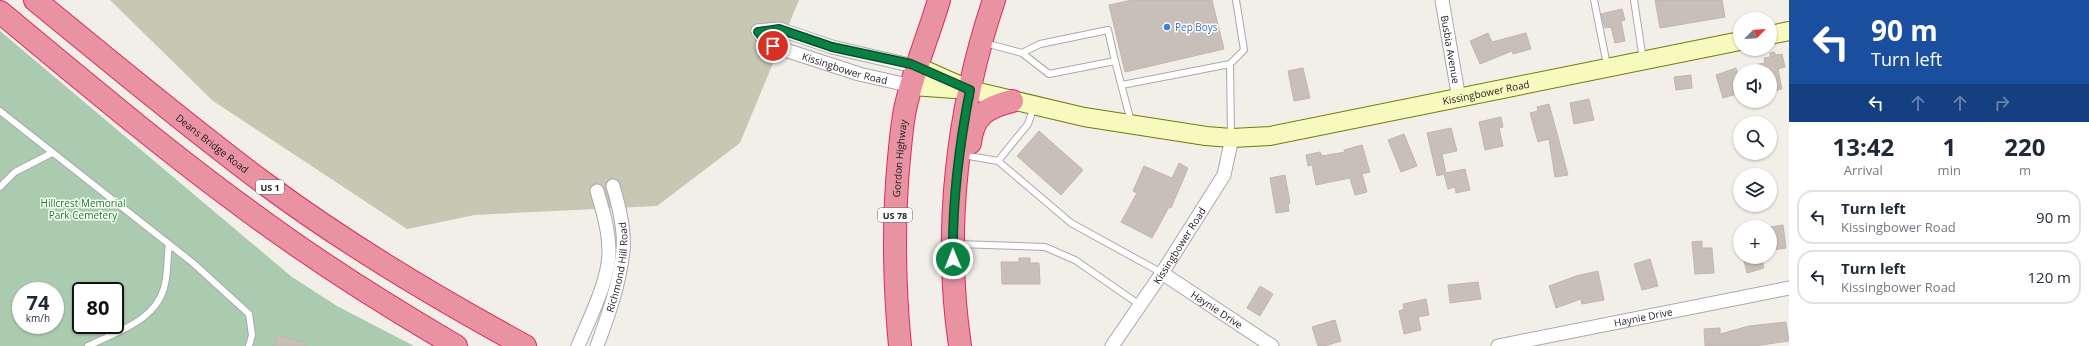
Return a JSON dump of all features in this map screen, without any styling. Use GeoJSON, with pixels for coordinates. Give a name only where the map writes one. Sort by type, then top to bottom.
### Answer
{"type":"FeatureCollection","features":[{"type":"Feature","properties":{"kind":"highway","name":"Deans Bridge Road"},"geometry":{"type":"LineString","coordinates":[[35,0],[200,133],[295,204],[382,263],[474,318],[525,346]]}},
{"type":"Feature","properties":{"kind":"highway","name":"Gordon Highway"},"geometry":{"type":"LineString","coordinates":[[900,346],[895,279],[895,200],[906,101],[939,0]]}},
{"type":"Feature","properties":{"kind":"highway"},"geometry":{"type":"LineString","coordinates":[[960,346],[954,289],[953,244],[958,155],[970,90],[981,42],[994,0]]}},
{"type":"Feature","properties":{"kind":"highway"},"geometry":{"type":"LineString","coordinates":[[0,12],[191,168],[246,209],[379,301],[456,346]]}},
{"type":"Feature","properties":{"kind":"highway"},"geometry":{"type":"LineString","coordinates":[[953,244],[971,134],[979,118],[992,106],[1012,101]]}},
{"type":"Feature","properties":{"kind":"street","name":"Busbia Avenue"},"geometry":{"type":"LineString","coordinates":[[1442,0],[1459,99]]}},
{"type":"Feature","properties":{"kind":"street","name":"Kissingbower Road"},"geometry":{"type":"LineString","coordinates":[[915,76],[859,74],[773,46],[768,43],[758,32],[779,29],[915,76],[1034,106],[1084,117],[1232,138],[1270,136],[1644,62],[1733,43]]}},
{"type":"Feature","properties":{"kind":"street"},"geometry":{"type":"LineString","coordinates":[[1777,34],[1789,31]]}},
{"type":"Feature","properties":{"kind":"street","name":"Kissingbower Road"},"geometry":{"type":"LineString","coordinates":[[1112,346],[1162,272],[1224,175],[1232,138]]}},
{"type":"Feature","properties":{"kind":"street","name":"Richmond Hill Road"},"geometry":{"type":"LineString","coordinates":[[597,346],[615,291],[623,249],[618,203],[613,186]]}},
{"type":"Feature","properties":{"kind":"street","name":"Richmond Hill Road"},"geometry":{"type":"LineString","coordinates":[[578,346],[599,292],[609,253],[608,236],[597,191]]}},
{"type":"Feature","properties":{"kind":"street","name":"Haynie Drive"},"geometry":{"type":"LineString","coordinates":[[1162,272],[1272,346]]}},
{"type":"Feature","properties":{"kind":"street","name":"Haynie Drive"},"geometry":{"type":"LineString","coordinates":[[1498,346],[1789,288]]}},
{"type":"Feature","properties":{"kind":"lane"},"geometry":{"type":"LineString","coordinates":[[1122,85],[1230,64],[1244,50],[1236,0]]}},
{"type":"Feature","properties":{"kind":"lane"},"geometry":{"type":"LineString","coordinates":[[1594,0],[1607,69]]}},
{"type":"Feature","properties":{"kind":"lane"},"geometry":{"type":"LineString","coordinates":[[1634,0],[1644,62]]}},
{"type":"Feature","properties":{"kind":"lane"},"geometry":{"type":"LineString","coordinates":[[1022,53],[1040,44],[1108,30],[1132,124]]}},
{"type":"Feature","properties":{"kind":"lane"},"geometry":{"type":"LineString","coordinates":[[981,42],[1022,53],[1049,74],[1115,61]]}},
{"type":"Feature","properties":{"kind":"lane"},"geometry":{"type":"LineString","coordinates":[[1230,64],[1232,138]]}},
{"type":"Feature","properties":{"kind":"lane"},"geometry":{"type":"LineString","coordinates":[[998,161],[1028,124],[1034,106]]}},
{"type":"Feature","properties":{"kind":"lane"},"geometry":{"type":"LineString","coordinates":[[0,111],[193,263],[250,314],[252,335],[249,346]]}},
{"type":"Feature","properties":{"kind":"lane"},"geometry":{"type":"LineString","coordinates":[[0,187],[15,172],[52,153]]}},
{"type":"Feature","properties":{"kind":"lane"},"geometry":{"type":"LineString","coordinates":[[968,156],[998,161],[1071,223],[1162,272]]}},
{"type":"Feature","properties":{"kind":"lane"},"geometry":{"type":"LineString","coordinates":[[88,346],[133,324],[151,313],[164,288],[169,244]]}},
{"type":"Feature","properties":{"kind":"lane"},"geometry":{"type":"LineString","coordinates":[[953,244],[1045,247],[1075,260],[1140,304]]}},
{"type":"Feature","properties":{"kind":"shaded area"},"geometry":{"type":"Polygon","coordinates":[[[110,0],[799,0],[740,143],[657,206],[475,215],[407,229],[213,101],[110,0]]]}},
{"type":"Feature","properties":{"kind":"green space","name":"Hillcrest Memorial Park Cemetery"},"geometry":{"type":"Polygon","coordinates":[[[0,31],[292,277],[337,306],[414,346],[0,346],[0,31]]]}},
{"type":"Feature","properties":{"kind":"building","name":"Pep Boys"},"geometry":{"type":"Polygon","coordinates":[[[1132,0],[1212,0],[1224,49],[1125,72],[1109,5],[1132,0]]]}},
{"type":"Feature","properties":{"kind":"building"},"geometry":{"type":"Polygon","coordinates":[[[1655,0],[1722,0],[1725,17],[1660,28],[1655,0]]]}},
{"type":"Feature","properties":{"kind":"building"},"geometry":{"type":"Polygon","coordinates":[[[1622,9],[1625,20],[1621,21],[1625,41],[1615,43],[1611,27],[1605,28],[1601,14],[1622,9]]]}},
{"type":"Feature","properties":{"kind":"building"},"geometry":{"type":"Polygon","coordinates":[[[1488,33],[1492,42],[1526,33],[1531,49],[1513,54],[1512,51],[1480,64],[1470,41],[1488,33]]]}},
{"type":"Feature","properties":{"kind":"building"},"geometry":{"type":"Polygon","coordinates":[[[1782,54],[1785,67],[1778,69],[1782,89],[1777,90],[1777,64],[1759,64],[1765,63],[1764,58],[1782,54]]]}},
{"type":"Feature","properties":{"kind":"building"},"geometry":{"type":"Polygon","coordinates":[[[1303,68],[1310,98],[1294,101],[1288,71],[1303,68]]]}},
{"type":"Feature","properties":{"kind":"building"},"geometry":{"type":"Polygon","coordinates":[[[1733,69],[1733,95],[1723,98],[1716,75],[1733,69]]]}},
{"type":"Feature","properties":{"kind":"building"},"geometry":{"type":"Polygon","coordinates":[[[1691,75],[1692,88],[1676,90],[1674,77],[1691,75]]]}},
{"type":"Feature","properties":{"kind":"building"},"geometry":{"type":"Polygon","coordinates":[[[1589,99],[1594,120],[1574,124],[1570,103],[1589,99]]]}},
{"type":"Feature","properties":{"kind":"building"},"geometry":{"type":"Polygon","coordinates":[[[1549,104],[1568,175],[1555,177],[1549,139],[1538,142],[1530,113],[1538,111],[1537,107],[1549,104]]]}},
{"type":"Feature","properties":{"kind":"building"},"geometry":{"type":"Polygon","coordinates":[[[1501,117],[1503,127],[1499,128],[1503,146],[1485,150],[1479,122],[1501,117]]]}},
{"type":"Feature","properties":{"kind":"building"},"geometry":{"type":"Polygon","coordinates":[[[1451,128],[1457,151],[1442,154],[1446,173],[1465,169],[1470,190],[1456,193],[1455,187],[1448,189],[1444,174],[1437,176],[1427,133],[1451,128]]]}},
{"type":"Feature","properties":{"kind":"building"},"geometry":{"type":"Polygon","coordinates":[[[1039,131],[1083,170],[1061,195],[1017,156],[1039,131]]]}},
{"type":"Feature","properties":{"kind":"building"},"geometry":{"type":"Polygon","coordinates":[[[1404,134],[1417,166],[1401,172],[1388,140],[1404,134]]]}},
{"type":"Feature","properties":{"kind":"building"},"geometry":{"type":"Polygon","coordinates":[[[1362,145],[1370,172],[1362,174],[1367,192],[1355,195],[1350,178],[1316,185],[1312,165],[1308,166],[1306,155],[1320,152],[1322,156],[1345,152],[1344,150],[1362,145]]]}},
{"type":"Feature","properties":{"kind":"building"},"geometry":{"type":"Polygon","coordinates":[[[1179,163],[1188,168],[1171,208],[1169,207],[1152,238],[1121,222],[1137,193],[1133,191],[1144,166],[1172,178],[1179,163]]]}},
{"type":"Feature","properties":{"kind":"building"},"geometry":{"type":"Polygon","coordinates":[[[1285,175],[1290,203],[1288,204],[1289,211],[1276,213],[1270,178],[1285,175]]]}},
{"type":"Feature","properties":{"kind":"building"},"geometry":{"type":"Polygon","coordinates":[[[1783,225],[1786,248],[1777,249],[1777,226],[1783,225]]]}},
{"type":"Feature","properties":{"kind":"building"},"geometry":{"type":"Polygon","coordinates":[[[1702,241],[1702,248],[1712,248],[1714,273],[1695,274],[1692,242],[1702,241]]]}},
{"type":"Feature","properties":{"kind":"building"},"geometry":{"type":"Polygon","coordinates":[[[1019,258],[1030,258],[1030,263],[1039,263],[1040,284],[1002,284],[1001,262],[1019,262],[1019,258]]]}},
{"type":"Feature","properties":{"kind":"building"},"geometry":{"type":"Polygon","coordinates":[[[1650,259],[1658,286],[1642,290],[1634,264],[1650,259]]]}},
{"type":"Feature","properties":{"kind":"building"},"geometry":{"type":"Polygon","coordinates":[[[1745,264],[1763,264],[1764,268],[1747,273],[1745,264]]]}},
{"type":"Feature","properties":{"kind":"building"},"geometry":{"type":"Polygon","coordinates":[[[1598,271],[1604,300],[1582,304],[1581,299],[1556,308],[1549,286],[1576,276],[1598,271]]]}},
{"type":"Feature","properties":{"kind":"building"},"geometry":{"type":"Polygon","coordinates":[[[1478,282],[1481,299],[1450,303],[1448,285],[1478,282]]]}},
{"type":"Feature","properties":{"kind":"building"},"geometry":{"type":"Polygon","coordinates":[[[1260,286],[1273,294],[1260,316],[1247,308],[1260,286]]]}},
{"type":"Feature","properties":{"kind":"building"},"geometry":{"type":"Polygon","coordinates":[[[1426,299],[1429,315],[1418,317],[1421,330],[1404,334],[1399,311],[1404,309],[1403,304],[1426,299]]]}},
{"type":"Feature","properties":{"kind":"building"},"geometry":{"type":"Polygon","coordinates":[[[1335,320],[1341,341],[1325,346],[1318,346],[1312,327],[1335,320]]]}},
{"type":"Feature","properties":{"kind":"building"},"geometry":{"type":"Polygon","coordinates":[[[1786,322],[1789,341],[1755,346],[1705,346],[1704,329],[1720,328],[1720,334],[1749,326],[1786,322]]]}},
{"type":"Feature","properties":{"kind":"building"},"geometry":{"type":"Polygon","coordinates":[[[277,335],[305,343],[305,346],[274,346],[277,335]]]}},
{"type":"Feature","properties":{"kind":"place","name":"Pep Boys"},"geometry":{"type":"Point","coordinates":[1167,27]}},
{"type":"Feature","properties":{"kind":"route"},"geometry":{"type":"LineString","coordinates":[[773,46],[768,43],[758,32],[779,29],[832,47],[911,64],[970,90],[958,155],[954,199],[953,259]]}}]}
